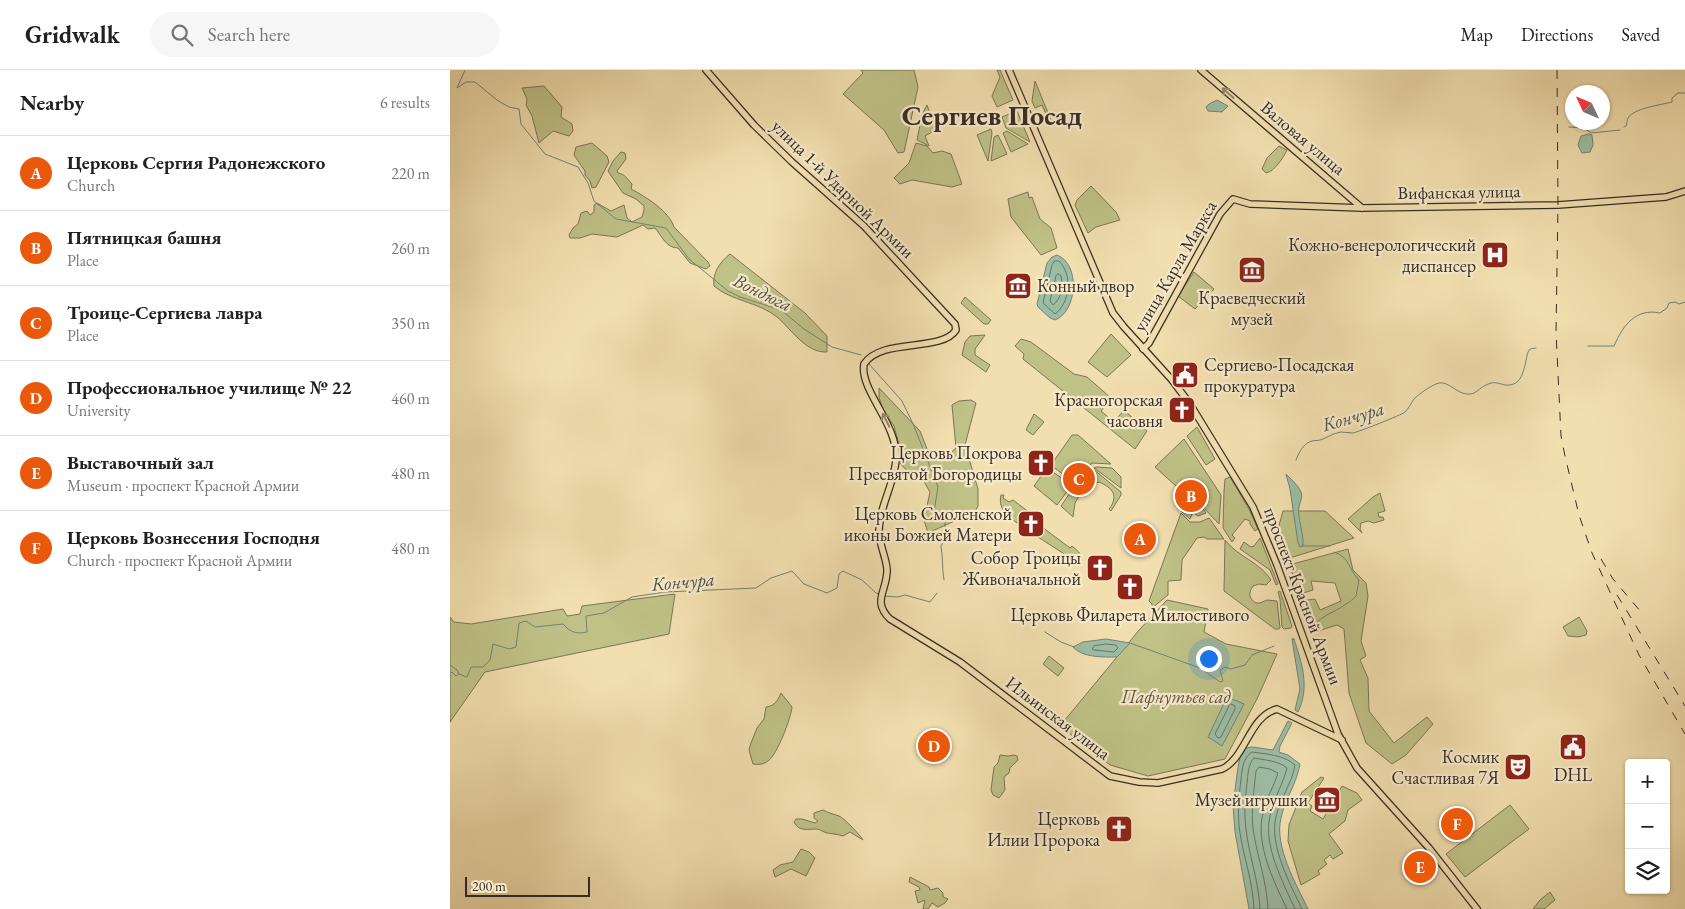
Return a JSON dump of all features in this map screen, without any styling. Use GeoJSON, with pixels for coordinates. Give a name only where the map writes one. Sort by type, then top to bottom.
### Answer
{"type":"FeatureCollection","features":[{"type":"Feature","properties":{"kind":"main road","name":"улица 1-й Ударной Армии"},"geometry":{"type":"LineString","coordinates":[[706,70],[771,142],[864,226],[955,324],[956,330],[949,338],[888,349],[872,355]]}},
{"type":"Feature","properties":{"kind":"main road","name":"проспект Красной Армии"},"geometry":{"type":"LineString","coordinates":[[1009,70],[1113,313],[1142,349],[1172,380],[1190,404],[1253,507],[1277,565],[1342,740],[1357,768],[1429,848],[1478,909]]}},
{"type":"Feature","properties":{"kind":"main road","name":"Валовая улица"},"geometry":{"type":"LineString","coordinates":[[1201,70],[1362,208]]}},
{"type":"Feature","properties":{"kind":"main road","name":"Вифанская улица"},"geometry":{"type":"LineString","coordinates":[[1232,199],[1250,204],[1362,208],[1568,204],[1666,197],[1685,191]]}},
{"type":"Feature","properties":{"kind":"main road","name":"улица Карла Маркса"},"geometry":{"type":"LineString","coordinates":[[1142,349],[1148,342],[1220,214],[1232,199]]}},
{"type":"Feature","properties":{"kind":"main road","name":"Ильинская улица"},"geometry":{"type":"LineString","coordinates":[[872,355],[864,364],[864,377],[892,432],[896,450],[896,462],[879,531],[887,569],[880,599],[883,612],[890,619],[960,662],[1110,776],[1139,782],[1158,783],[1222,769],[1230,764],[1258,722],[1267,712],[1277,709],[1342,740]]}},
{"type":"Feature","properties":{"kind":"green space"},"geometry":{"type":"Polygon","coordinates":[[[861,70],[914,70],[918,87],[904,152],[898,153],[884,130],[843,94],[863,73],[861,70]]]}},
{"type":"Feature","properties":{"kind":"green space"},"geometry":{"type":"Polygon","coordinates":[[[997,70],[1000,70],[1013,100],[997,107],[992,96],[1000,77],[997,70]]]}},
{"type":"Feature","properties":{"kind":"green space"},"geometry":{"type":"Polygon","coordinates":[[[1035,81],[1053,125],[1051,125],[1042,105],[1035,108],[1032,101],[1035,81]]]}},
{"type":"Feature","properties":{"kind":"green space"},"geometry":{"type":"Polygon","coordinates":[[[544,86],[562,107],[561,117],[572,124],[573,131],[569,136],[553,131],[539,143],[532,116],[526,105],[527,99],[522,88],[544,86]]]}},
{"type":"Feature","properties":{"kind":"green space"},"geometry":{"type":"Polygon","coordinates":[[[927,105],[935,127],[934,131],[925,136],[929,146],[917,140],[922,115],[927,105]]]}},
{"type":"Feature","properties":{"kind":"green space"},"geometry":{"type":"Polygon","coordinates":[[[1017,111],[1030,142],[1006,128],[1002,117],[1017,111]]]}},
{"type":"Feature","properties":{"kind":"green space"},"geometry":{"type":"Polygon","coordinates":[[[991,129],[992,133],[988,161],[977,135],[991,129]]]}},
{"type":"Feature","properties":{"kind":"green space"},"geometry":{"type":"Polygon","coordinates":[[[1007,131],[1028,144],[1011,152],[1003,133],[1007,131]]]}},
{"type":"Feature","properties":{"kind":"green space"},"geometry":{"type":"Polygon","coordinates":[[[998,135],[1007,154],[991,161],[994,137],[998,135]]]}},
{"type":"Feature","properties":{"kind":"green space"},"geometry":{"type":"Polygon","coordinates":[[[592,143],[607,156],[609,162],[596,187],[592,188],[590,181],[585,175],[585,171],[574,155],[576,147],[592,143]]]}},
{"type":"Feature","properties":{"kind":"green space"},"geometry":{"type":"Polygon","coordinates":[[[916,143],[927,146],[933,153],[942,151],[951,154],[962,184],[952,187],[912,180],[900,184],[894,178],[909,163],[916,143]]]}},
{"type":"Feature","properties":{"kind":"green space"},"geometry":{"type":"Polygon","coordinates":[[[1279,146],[1287,150],[1276,167],[1266,173],[1262,169],[1267,158],[1279,146]]]}},
{"type":"Feature","properties":{"kind":"green space"},"geometry":{"type":"Polygon","coordinates":[[[621,152],[625,153],[626,159],[617,171],[618,173],[632,184],[631,189],[650,200],[667,215],[674,227],[710,266],[706,269],[690,263],[678,248],[667,244],[655,228],[648,229],[643,225],[617,237],[592,234],[580,238],[570,238],[569,235],[578,224],[581,213],[587,211],[590,215],[594,212],[594,205],[597,203],[611,211],[624,205],[627,218],[632,222],[642,217],[644,206],[636,199],[623,193],[608,171],[613,161],[621,152]]]}},
{"type":"Feature","properties":{"kind":"green space"},"geometry":{"type":"Polygon","coordinates":[[[1091,186],[1116,212],[1120,220],[1096,227],[1088,233],[1075,205],[1077,200],[1091,186]]]}},
{"type":"Feature","properties":{"kind":"green space"},"geometry":{"type":"Polygon","coordinates":[[[1028,192],[1029,198],[1032,197],[1040,219],[1051,228],[1057,248],[1041,255],[1011,217],[1008,199],[1028,192]]]}},
{"type":"Feature","properties":{"kind":"green space"},"geometry":{"type":"Polygon","coordinates":[[[730,254],[805,313],[827,336],[827,352],[812,349],[806,345],[770,312],[728,295],[714,286],[714,277],[718,268],[730,254]]]}},
{"type":"Feature","properties":{"kind":"green space"},"geometry":{"type":"Polygon","coordinates":[[[1194,272],[1214,289],[1195,309],[1178,296],[1194,272]]]}},
{"type":"Feature","properties":{"kind":"green space"},"geometry":{"type":"Polygon","coordinates":[[[965,297],[991,320],[988,324],[984,324],[961,303],[965,297]]]}},
{"type":"Feature","properties":{"kind":"green space"},"geometry":{"type":"Polygon","coordinates":[[[1111,334],[1131,355],[1107,377],[1088,362],[1111,334]]]}},
{"type":"Feature","properties":{"kind":"green space"},"geometry":{"type":"Polygon","coordinates":[[[985,335],[975,349],[975,355],[990,365],[986,372],[962,355],[965,342],[970,336],[985,335]]]}},
{"type":"Feature","properties":{"kind":"green space"},"geometry":{"type":"Polygon","coordinates":[[[1021,339],[1031,342],[1074,374],[1087,377],[1111,398],[1101,411],[1114,422],[1124,410],[1147,431],[1135,449],[1023,359],[1024,354],[1015,346],[1021,339]]]}},
{"type":"Feature","properties":{"kind":"green space"},"geometry":{"type":"Polygon","coordinates":[[[879,388],[920,431],[931,459],[942,460],[956,448],[952,405],[959,401],[971,400],[976,403],[965,445],[978,489],[978,506],[972,517],[961,518],[928,533],[924,520],[930,492],[919,473],[907,471],[900,463],[899,444],[894,426],[883,410],[879,397],[879,388]]]}},
{"type":"Feature","properties":{"kind":"green space"},"geometry":{"type":"Polygon","coordinates":[[[1034,414],[1044,422],[1033,435],[1026,430],[1034,414]]]}},
{"type":"Feature","properties":{"kind":"green space"},"geometry":{"type":"Polygon","coordinates":[[[1197,427],[1215,459],[1206,465],[1187,436],[1197,427]]]}},
{"type":"Feature","properties":{"kind":"green space"},"geometry":{"type":"Polygon","coordinates":[[[1072,435],[1078,435],[1111,464],[1092,463],[1074,483],[1051,465],[1072,435]]]}},
{"type":"Feature","properties":{"kind":"green space"},"geometry":{"type":"Polygon","coordinates":[[[1184,439],[1221,495],[1219,524],[1203,506],[1199,494],[1184,481],[1176,486],[1155,467],[1184,439]]]}},
{"type":"Feature","properties":{"kind":"green space"},"geometry":{"type":"Polygon","coordinates":[[[1047,468],[1072,485],[1057,505],[1034,486],[1047,468]]]}},
{"type":"Feature","properties":{"kind":"green space"},"geometry":{"type":"Polygon","coordinates":[[[1094,468],[1112,468],[1121,477],[1121,488],[1094,468]]]}},
{"type":"Feature","properties":{"kind":"green space"},"geometry":{"type":"Polygon","coordinates":[[[1091,469],[1121,492],[1111,511],[1109,509],[1114,496],[1108,487],[1099,482],[1083,491],[1077,485],[1091,469]]]}},
{"type":"Feature","properties":{"kind":"green space"},"geometry":{"type":"Polygon","coordinates":[[[1230,477],[1249,509],[1258,529],[1255,531],[1250,521],[1245,519],[1232,535],[1235,538],[1232,542],[1223,528],[1225,479],[1230,477]]]}},
{"type":"Feature","properties":{"kind":"green space"},"geometry":{"type":"Polygon","coordinates":[[[1074,487],[1081,493],[1075,503],[1073,517],[1061,506],[1074,487]]]}},
{"type":"Feature","properties":{"kind":"green space"},"geometry":{"type":"Polygon","coordinates":[[[1380,493],[1385,511],[1378,513],[1379,517],[1383,517],[1384,520],[1374,523],[1368,521],[1361,523],[1360,529],[1362,533],[1348,519],[1380,493]]]}},
{"type":"Feature","properties":{"kind":"green space"},"geometry":{"type":"Polygon","coordinates":[[[1001,495],[1004,495],[1003,498],[1009,502],[1013,500],[1042,522],[1038,521],[1035,517],[1027,517],[1024,521],[1025,528],[1020,525],[1004,511],[1000,501],[1001,495]]]}},
{"type":"Feature","properties":{"kind":"green space"},"geometry":{"type":"Polygon","coordinates":[[[1197,500],[1206,513],[1198,516],[1194,513],[1190,519],[1181,511],[1185,501],[1187,502],[1188,509],[1193,509],[1192,503],[1197,500]]]}},
{"type":"Feature","properties":{"kind":"green space"},"geometry":{"type":"Polygon","coordinates":[[[1283,511],[1325,511],[1354,538],[1293,557],[1283,553],[1276,536],[1283,511]]]}},
{"type":"Feature","properties":{"kind":"green space"},"geometry":{"type":"Polygon","coordinates":[[[1181,513],[1190,522],[1200,522],[1209,518],[1224,539],[1197,538],[1182,560],[1181,580],[1168,581],[1168,595],[1152,608],[1152,604],[1149,601],[1181,513]]]}},
{"type":"Feature","properties":{"kind":"green space"},"geometry":{"type":"Polygon","coordinates":[[[1038,524],[1070,548],[1072,546],[1077,550],[1081,555],[1080,564],[1030,532],[1036,531],[1038,524]]]}},
{"type":"Feature","properties":{"kind":"green space"},"geometry":{"type":"Polygon","coordinates":[[[1260,538],[1278,584],[1276,585],[1270,570],[1240,549],[1244,542],[1251,547],[1260,538]]]}},
{"type":"Feature","properties":{"kind":"green space"},"geometry":{"type":"Polygon","coordinates":[[[1225,540],[1236,551],[1261,569],[1271,580],[1266,585],[1259,584],[1253,586],[1250,596],[1256,603],[1267,600],[1277,601],[1280,628],[1275,629],[1224,591],[1225,540]]]}},
{"type":"Feature","properties":{"kind":"green space"},"geometry":{"type":"Polygon","coordinates":[[[1348,549],[1353,570],[1366,583],[1368,596],[1361,641],[1366,656],[1360,660],[1368,678],[1369,711],[1394,743],[1427,717],[1433,724],[1406,755],[1392,764],[1366,743],[1349,693],[1344,629],[1337,625],[1315,632],[1301,601],[1315,599],[1320,610],[1341,601],[1335,583],[1311,581],[1313,590],[1300,594],[1289,565],[1348,549]]]}},
{"type":"Feature","properties":{"kind":"green space"},"geometry":{"type":"Polygon","coordinates":[[[1280,591],[1292,626],[1291,628],[1284,629],[1282,627],[1278,592],[1280,591]]]}},
{"type":"Feature","properties":{"kind":"green space"},"geometry":{"type":"Polygon","coordinates":[[[675,594],[669,634],[485,672],[450,722],[450,617],[454,622],[471,624],[563,609],[567,616],[580,614],[582,606],[675,594]]]}},
{"type":"Feature","properties":{"kind":"green space","name":"Пафнутьев сад"},"geometry":{"type":"Polygon","coordinates":[[[1167,600],[1208,609],[1204,632],[1226,644],[1277,654],[1257,699],[1225,759],[1148,776],[1110,765],[1060,726],[1140,629],[1167,600]]]}},
{"type":"Feature","properties":{"kind":"green space"},"geometry":{"type":"Polygon","coordinates":[[[1579,617],[1587,631],[1586,635],[1578,637],[1568,636],[1563,627],[1579,617]]]}},
{"type":"Feature","properties":{"kind":"green space"},"geometry":{"type":"Polygon","coordinates":[[[1049,656],[1064,668],[1058,676],[1043,664],[1049,656]]]}},
{"type":"Feature","properties":{"kind":"green space"},"geometry":{"type":"Polygon","coordinates":[[[781,693],[792,707],[783,736],[768,761],[761,764],[753,764],[749,750],[751,743],[757,728],[764,719],[766,707],[774,704],[781,693]]]}},
{"type":"Feature","properties":{"kind":"green space"},"geometry":{"type":"Polygon","coordinates":[[[1000,755],[1014,755],[1017,756],[1018,760],[1004,777],[1005,790],[999,798],[993,795],[991,790],[994,767],[998,763],[1000,755]]]}},
{"type":"Feature","properties":{"kind":"green space"},"geometry":{"type":"Polygon","coordinates":[[[1321,777],[1324,778],[1308,803],[1312,806],[1310,811],[1323,819],[1342,786],[1357,793],[1362,800],[1348,810],[1345,821],[1329,834],[1343,853],[1333,859],[1330,855],[1324,860],[1327,864],[1318,871],[1320,874],[1301,885],[1288,841],[1289,825],[1302,792],[1321,777]]]}},
{"type":"Feature","properties":{"kind":"green space"},"geometry":{"type":"Polygon","coordinates":[[[1510,805],[1529,829],[1465,877],[1446,854],[1510,805]]]}},
{"type":"Feature","properties":{"kind":"green space"},"geometry":{"type":"Polygon","coordinates":[[[823,810],[841,817],[863,840],[850,832],[843,836],[817,829],[801,829],[794,822],[796,819],[802,819],[815,823],[818,821],[814,818],[814,813],[823,810]]]}},
{"type":"Feature","properties":{"kind":"green space"},"geometry":{"type":"Polygon","coordinates":[[[801,849],[809,852],[815,858],[806,876],[791,869],[775,877],[773,870],[780,865],[793,862],[801,849]]]}},
{"type":"Feature","properties":{"kind":"green space"},"geometry":{"type":"Polygon","coordinates":[[[910,877],[929,887],[930,890],[938,888],[943,893],[943,897],[948,899],[938,907],[932,903],[928,909],[923,909],[925,900],[918,903],[915,891],[920,890],[919,887],[909,882],[910,877]]]}},
{"type":"Feature","properties":{"kind":"green space"},"geometry":{"type":"Polygon","coordinates":[[[1550,892],[1555,900],[1544,909],[1533,909],[1540,900],[1550,892]]]}},
{"type":"Feature","properties":{"kind":"water"},"geometry":{"type":"Polygon","coordinates":[[[1217,100],[1228,106],[1222,112],[1208,111],[1206,107],[1217,100]]]}},
{"type":"Feature","properties":{"kind":"water"},"geometry":{"type":"Polygon","coordinates":[[[1592,135],[1593,145],[1590,152],[1582,153],[1578,145],[1581,136],[1592,135]]]}},
{"type":"Feature","properties":{"kind":"water"},"geometry":{"type":"Polygon","coordinates":[[[1057,255],[1065,260],[1070,268],[1073,277],[1073,288],[1068,308],[1055,320],[1050,318],[1037,304],[1047,263],[1052,257],[1057,255]]]}},
{"type":"Feature","properties":{"kind":"water"},"geometry":{"type":"Polygon","coordinates":[[[1286,474],[1300,489],[1302,494],[1299,511],[1303,546],[1300,547],[1298,543],[1286,474]]]}},
{"type":"Feature","properties":{"kind":"water"},"geometry":{"type":"Polygon","coordinates":[[[1106,639],[1130,643],[1117,657],[1088,655],[1077,651],[1073,647],[1083,642],[1106,639]]]}},
{"type":"Feature","properties":{"kind":"water"},"geometry":{"type":"Polygon","coordinates":[[[1292,639],[1294,639],[1297,648],[1304,676],[1304,694],[1298,712],[1295,710],[1300,689],[1292,639]]]}},
{"type":"Feature","properties":{"kind":"water"},"geometry":{"type":"Polygon","coordinates":[[[1227,697],[1244,704],[1222,746],[1208,737],[1227,697]]]}},
{"type":"Feature","properties":{"kind":"water"},"geometry":{"type":"Polygon","coordinates":[[[1288,721],[1292,723],[1280,746],[1279,752],[1288,755],[1300,764],[1281,818],[1281,841],[1287,865],[1308,909],[1249,909],[1235,832],[1233,806],[1238,767],[1240,758],[1246,748],[1273,750],[1288,721]]]}},
{"type":"Feature","properties":{"kind":"waterway","name":"Вондюга"},"geometry":{"type":"LineString","coordinates":[[465,70],[457,88],[466,82],[475,82],[497,100],[509,107],[519,109],[521,124],[545,154],[578,167],[588,183],[594,201],[616,219],[666,228],[689,259],[728,291],[740,297],[781,310],[804,329],[832,347],[861,355]]}},
{"type":"Feature","properties":{"kind":"waterway"},"geometry":{"type":"LineString","coordinates":[[1624,127],[1628,118],[1636,112],[1648,107],[1672,102],[1672,98],[1678,93],[1685,93]]}},
{"type":"Feature","properties":{"kind":"waterway"},"geometry":{"type":"LineString","coordinates":[[1587,130],[1591,133],[1620,130]]}},
{"type":"Feature","properties":{"kind":"waterway","name":"Кончура"},"geometry":{"type":"LineString","coordinates":[[1588,346],[1614,346],[1626,325],[1637,316],[1644,313],[1660,313],[1667,308],[1669,303],[1675,302],[1679,304],[1685,302]]}},
{"type":"Feature","properties":{"kind":"waterway","name":"Кончура"},"geometry":{"type":"LineString","coordinates":[[1296,460],[1302,448],[1309,442],[1338,433],[1357,432],[1402,414],[1416,397],[1436,384],[1444,383],[1463,393],[1470,394],[1491,383],[1505,385],[1516,383],[1524,369],[1528,352],[1530,349],[1536,348]]}},
{"type":"Feature","properties":{"kind":"waterway","name":"Вондюга"},"geometry":{"type":"LineString","coordinates":[[869,364],[902,401],[938,487],[934,512],[945,517],[945,539],[941,546],[944,580]]}},
{"type":"Feature","properties":{"kind":"waterway","name":"Кончура"},"geometry":{"type":"LineString","coordinates":[[1302,545],[1330,546]]}},
{"type":"Feature","properties":{"kind":"waterway","name":"Кончура"},"geometry":{"type":"LineString","coordinates":[[1310,632],[1321,618],[1356,596],[1359,580],[1346,560],[1334,552]]}},
{"type":"Feature","properties":{"kind":"waterway","name":"Кончура"},"geometry":{"type":"LineString","coordinates":[[450,673],[452,672],[456,676],[459,674],[467,677],[471,667],[483,667],[490,660],[493,644],[509,649],[516,647],[519,623],[526,621],[535,627],[563,624],[574,632],[587,632],[586,616],[604,613],[632,597],[665,592],[756,588],[771,578],[792,571],[804,584],[827,593],[837,588],[839,574],[843,571],[862,580],[876,593],[881,595]]}},
{"type":"Feature","properties":{"kind":"waterway","name":"Кончура"},"geometry":{"type":"LineString","coordinates":[[884,596],[898,597],[905,595],[930,602],[937,593]]}},
{"type":"Feature","properties":{"kind":"waterway","name":"Кончура"},"geometry":{"type":"LineString","coordinates":[[1045,632],[1061,642],[1074,647]]}},
{"type":"Feature","properties":{"kind":"waterway","name":"Кончура"},"geometry":{"type":"LineString","coordinates":[[1130,643],[1200,668],[1220,682],[1223,681],[1220,670],[1225,667],[1231,669],[1245,665],[1252,655],[1274,646]]}},
{"type":"Feature","properties":{"kind":"waterway"},"geometry":{"type":"LineString","coordinates":[[450,665],[459,674]]}},
{"type":"Feature","properties":{"kind":"railway"},"geometry":{"type":"LineString","coordinates":[[1557,70],[1558,205],[1556,332],[1561,436],[1579,515],[1592,553],[1639,655],[1685,734]]}},
{"type":"Feature","properties":{"kind":"railway"},"geometry":{"type":"LineString","coordinates":[[1601,559],[1613,579],[1641,612]]}},
{"type":"Feature","properties":{"kind":"railway"},"geometry":{"type":"LineString","coordinates":[[1617,595],[1685,706]]}},
{"type":"Feature","properties":{"kind":"place","name":"Кожно-венерологический диспансер"},"geometry":{"type":"Point","coordinates":[1495,255]}},
{"type":"Feature","properties":{"kind":"place","name":"Краеведческий музей"},"geometry":{"type":"Point","coordinates":[1252,270]}},
{"type":"Feature","properties":{"kind":"place","name":"Конный двор"},"geometry":{"type":"Point","coordinates":[1018,286]}},
{"type":"Feature","properties":{"kind":"place","name":"Сергиево-Посадская прокуратура"},"geometry":{"type":"Point","coordinates":[1185,375]}},
{"type":"Feature","properties":{"kind":"place","name":"Красногорская часовня"},"geometry":{"type":"Point","coordinates":[1182,410]}},
{"type":"Feature","properties":{"kind":"place","name":"Церковь Покрова Пресвятой Богородицы"},"geometry":{"type":"Point","coordinates":[1041,463]}},
{"type":"Feature","properties":{"kind":"place","name":"Троице-Сергиева лавра"},"geometry":{"type":"Point","coordinates":[1079,479]}},
{"type":"Feature","properties":{"kind":"place","name":"Пятницкая башня"},"geometry":{"type":"Point","coordinates":[1191,496]}},
{"type":"Feature","properties":{"kind":"place","name":"Церковь Смоленской иконы Божией Матери"},"geometry":{"type":"Point","coordinates":[1031,524]}},
{"type":"Feature","properties":{"kind":"place","name":"Церковь Сергия Радонежского"},"geometry":{"type":"Point","coordinates":[1140,539]}},
{"type":"Feature","properties":{"kind":"place","name":"Собор Троицы Живоначальной"},"geometry":{"type":"Point","coordinates":[1100,568]}},
{"type":"Feature","properties":{"kind":"place","name":"Церковь Филарета Милостивого"},"geometry":{"type":"Point","coordinates":[1130,587]}},
{"type":"Feature","properties":{"kind":"place","name":"Профессиональное училище № 22"},"geometry":{"type":"Point","coordinates":[934,746]}},
{"type":"Feature","properties":{"kind":"place","name":"DHL"},"geometry":{"type":"Point","coordinates":[1573,747]}},
{"type":"Feature","properties":{"kind":"place","name":"Космик Счастливая 7Я"},"geometry":{"type":"Point","coordinates":[1518,767]}},
{"type":"Feature","properties":{"kind":"place","name":"Музей игрушки"},"geometry":{"type":"Point","coordinates":[1327,800]}},
{"type":"Feature","properties":{"kind":"place","name":"Церковь Вознесения Господня"},"geometry":{"type":"Point","coordinates":[1457,824]}},
{"type":"Feature","properties":{"kind":"place","name":"Церковь Илии Пророка"},"geometry":{"type":"Point","coordinates":[1119,829]}},
{"type":"Feature","properties":{"kind":"place","name":"Выставочный зал"},"geometry":{"type":"Point","coordinates":[1420,867]}},
{"type":"Feature","properties":{"kind":"district","name":"Сергиев Посад"},"geometry":{"type":"Point","coordinates":[992,115]}}]}
